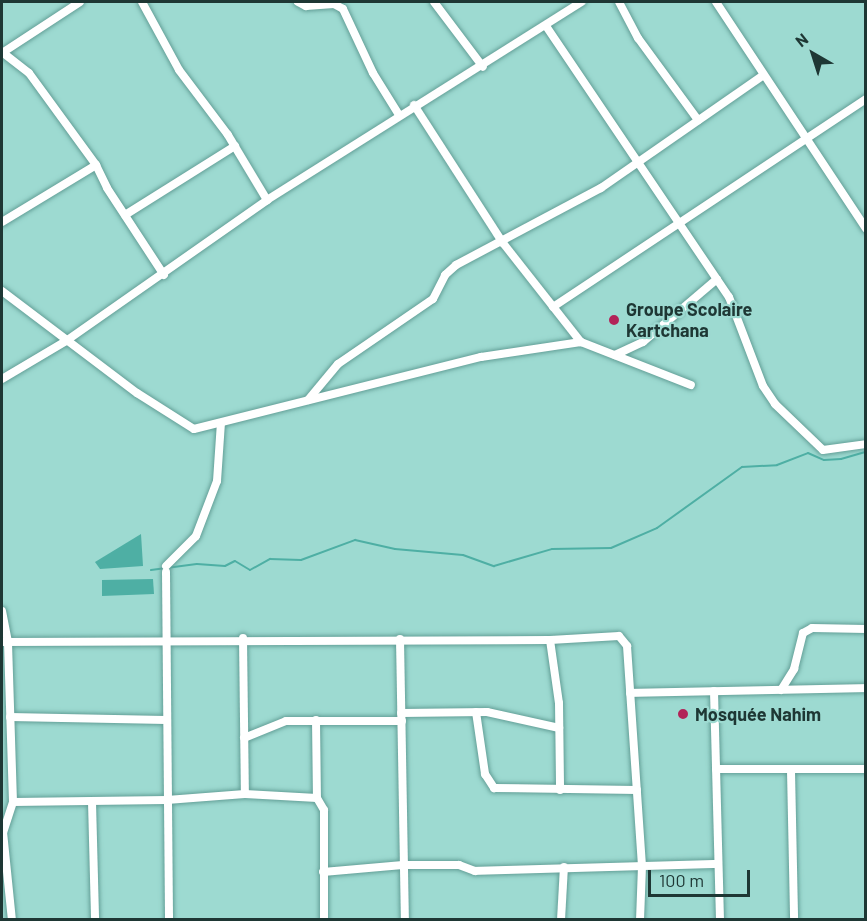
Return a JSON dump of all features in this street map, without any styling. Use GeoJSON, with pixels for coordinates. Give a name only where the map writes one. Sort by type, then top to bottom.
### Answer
{"type":"FeatureCollection","features":[{"type":"Feature","properties":{"kind":"street"},"geometry":{"type":"LineString","coordinates":[[80,2],[2,52],[29,73],[96,165],[164,275]]}},
{"type":"Feature","properties":{"kind":"street"},"geometry":{"type":"LineString","coordinates":[[142,2],[179,70],[235,146],[267,200]]}},
{"type":"Feature","properties":{"kind":"street"},"geometry":{"type":"LineString","coordinates":[[298,2],[306,6],[335,3],[349,18],[373,73],[399,116]]}},
{"type":"Feature","properties":{"kind":"street"},"geometry":{"type":"LineString","coordinates":[[434,2],[483,68]]}},
{"type":"Feature","properties":{"kind":"street"},"geometry":{"type":"LineString","coordinates":[[2,379],[66,341],[164,275],[267,200],[414,105],[483,68],[582,2]]}},
{"type":"Feature","properties":{"kind":"street"},"geometry":{"type":"LineString","coordinates":[[619,2],[638,38],[698,120]]}},
{"type":"Feature","properties":{"kind":"street"},"geometry":{"type":"LineString","coordinates":[[716,2],[762,76],[866,229]]}},
{"type":"Feature","properties":{"kind":"street"},"geometry":{"type":"LineString","coordinates":[[546,26],[717,279],[738,316],[763,386],[775,404],[823,450],[866,444]]}},
{"type":"Feature","properties":{"kind":"street"},"geometry":{"type":"LineString","coordinates":[[309,400],[338,364],[433,299],[444,275],[456,265],[503,243],[601,188],[638,159],[762,76]]}},
{"type":"Feature","properties":{"kind":"street"},"geometry":{"type":"LineString","coordinates":[[553,307],[866,99]]}},
{"type":"Feature","properties":{"kind":"street"},"geometry":{"type":"LineString","coordinates":[[414,105],[503,243],[581,342]]}},
{"type":"Feature","properties":{"kind":"street"},"geometry":{"type":"LineString","coordinates":[[125,215],[235,146]]}},
{"type":"Feature","properties":{"kind":"street"},"geometry":{"type":"LineString","coordinates":[[2,222],[96,165]]}},
{"type":"Feature","properties":{"kind":"street"},"geometry":{"type":"LineString","coordinates":[[615,355],[644,342],[717,279]]}},
{"type":"Feature","properties":{"kind":"street"},"geometry":{"type":"LineString","coordinates":[[2,291],[66,341],[194,429],[481,357],[581,342],[691,385]]}},
{"type":"Feature","properties":{"kind":"street"},"geometry":{"type":"LineString","coordinates":[[170,920],[165,641],[169,582],[166,569],[196,536],[217,481],[221,423]]}},
{"type":"Feature","properties":{"kind":"street"},"geometry":{"type":"LineString","coordinates":[[2,611],[10,717],[13,802],[6,811],[3,832],[12,920]]}},
{"type":"Feature","properties":{"kind":"street"},"geometry":{"type":"LineString","coordinates":[[781,690],[794,669],[803,633],[812,628],[866,629]]}},
{"type":"Feature","properties":{"kind":"street"},"geometry":{"type":"LineString","coordinates":[[4,643],[243,638],[550,640],[619,636],[625,639],[630,693],[642,866],[640,920]]}},
{"type":"Feature","properties":{"kind":"street"},"geometry":{"type":"LineString","coordinates":[[243,638],[245,794]]}},
{"type":"Feature","properties":{"kind":"street"},"geometry":{"type":"LineString","coordinates":[[400,639],[405,920]]}},
{"type":"Feature","properties":{"kind":"street"},"geometry":{"type":"LineString","coordinates":[[550,640],[559,728],[560,790]]}},
{"type":"Feature","properties":{"kind":"street"},"geometry":{"type":"LineString","coordinates":[[630,693],[866,688]]}},
{"type":"Feature","properties":{"kind":"street"},"geometry":{"type":"LineString","coordinates":[[714,692],[720,920]]}},
{"type":"Feature","properties":{"kind":"street"},"geometry":{"type":"LineString","coordinates":[[244,738],[286,722],[476,712],[559,728]]}},
{"type":"Feature","properties":{"kind":"street"},"geometry":{"type":"LineString","coordinates":[[476,712],[485,774],[494,788],[637,790]]}},
{"type":"Feature","properties":{"kind":"street"},"geometry":{"type":"LineString","coordinates":[[10,717],[166,720]]}},
{"type":"Feature","properties":{"kind":"street"},"geometry":{"type":"LineString","coordinates":[[316,720],[317,798],[324,810],[324,920]]}},
{"type":"Feature","properties":{"kind":"street"},"geometry":{"type":"LineString","coordinates":[[716,769],[791,771],[866,769]]}},
{"type":"Feature","properties":{"kind":"street"},"geometry":{"type":"LineString","coordinates":[[791,771],[794,920]]}},
{"type":"Feature","properties":{"kind":"street"},"geometry":{"type":"LineString","coordinates":[[13,802],[167,800],[245,794],[317,798]]}},
{"type":"Feature","properties":{"kind":"street"},"geometry":{"type":"LineString","coordinates":[[92,802],[95,920]]}},
{"type":"Feature","properties":{"kind":"street"},"geometry":{"type":"LineString","coordinates":[[323,872],[403,865],[459,866],[475,871],[718,864]]}},
{"type":"Feature","properties":{"kind":"street"},"geometry":{"type":"LineString","coordinates":[[561,920],[564,867]]}},
{"type":"Feature","properties":{"kind":"water"},"geometry":{"type":"Polygon","coordinates":[[[141,534],[143,566],[100,569],[95,562],[141,534]]]}},
{"type":"Feature","properties":{"kind":"water"},"geometry":{"type":"Polygon","coordinates":[[[153,579],[154,594],[102,596],[102,580],[153,579]]]}},
{"type":"Feature","properties":{"kind":"waterway"},"geometry":{"type":"LineString","coordinates":[[151,570],[197,564],[225,566],[235,561],[250,570],[270,559],[301,560],[355,540],[395,549],[463,555],[494,566],[552,549],[611,548],[657,528],[742,467],[777,465],[808,453],[824,460],[841,459],[866,452]]}},
{"type":"Feature","properties":{"kind":"place","name":"Groupe Scolaire Kartchana"},"geometry":{"type":"Point","coordinates":[614,320]}},
{"type":"Feature","properties":{"kind":"place","name":"Mosquée Nahim"},"geometry":{"type":"Point","coordinates":[683,714]}}]}
